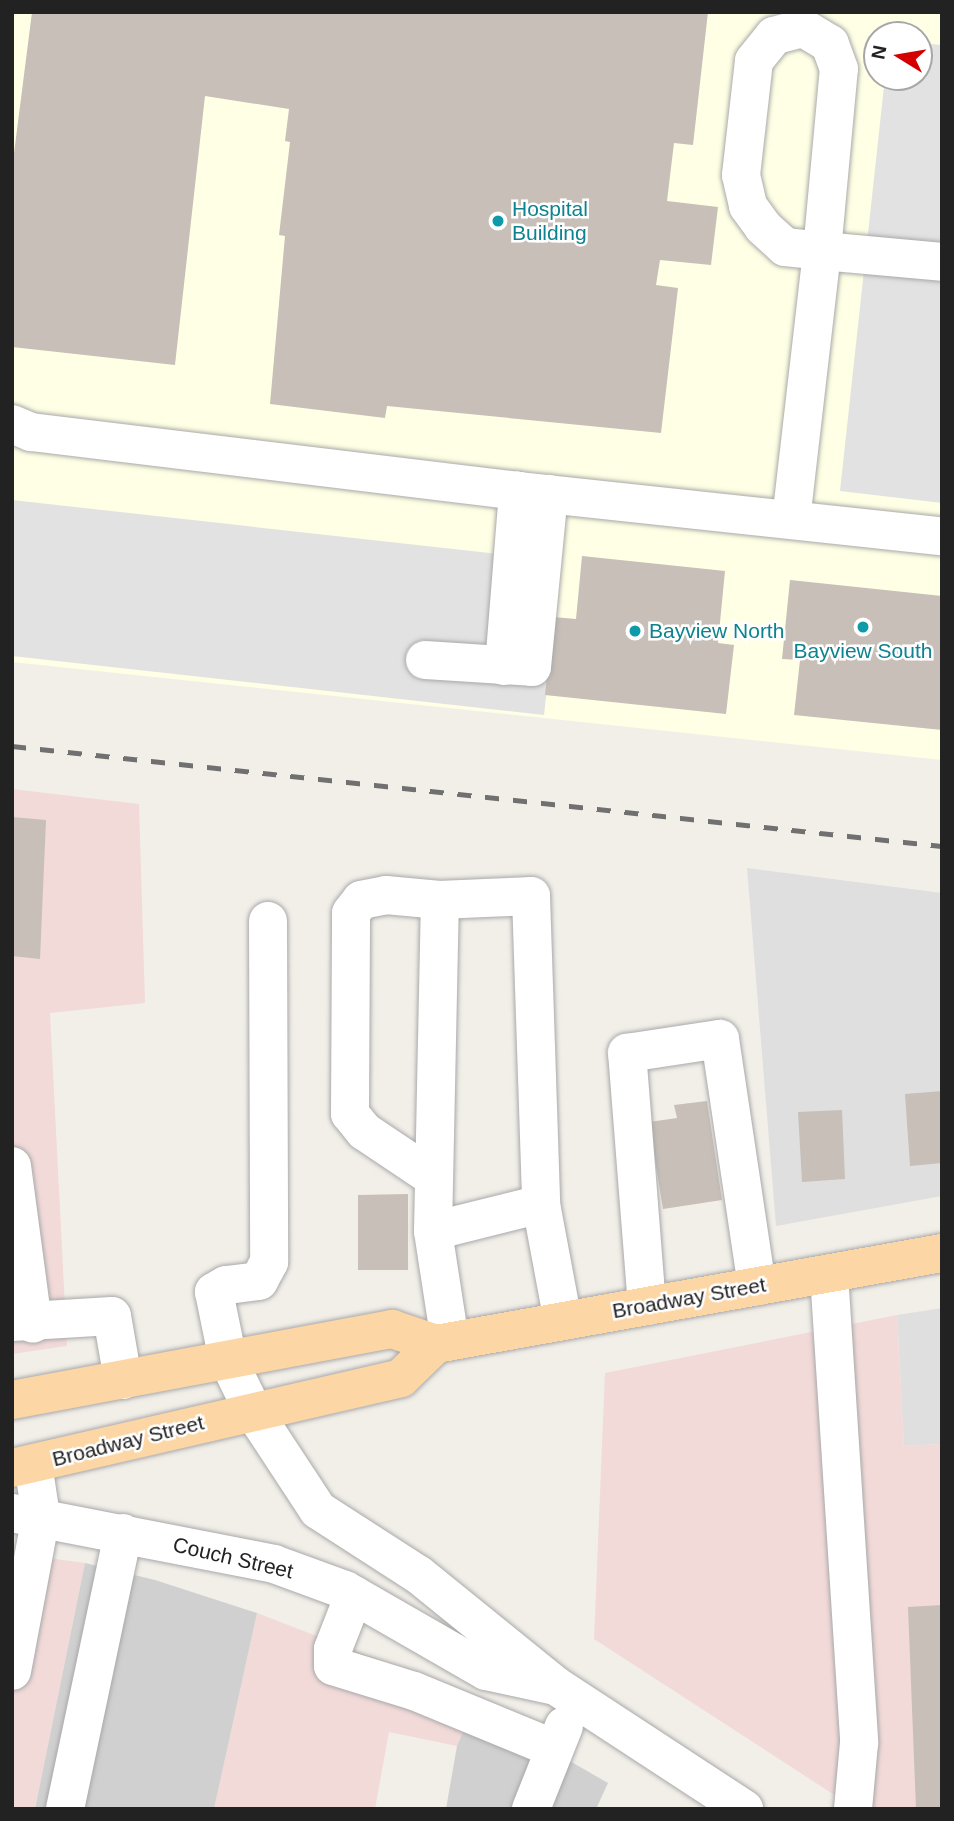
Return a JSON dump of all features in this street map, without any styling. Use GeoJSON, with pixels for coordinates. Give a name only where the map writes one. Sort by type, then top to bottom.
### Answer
{"type":"FeatureCollection","features":[{"type":"Feature","properties":{"kind":"main road","name":"Broadway Street"},"geometry":{"type":"LineString","coordinates":[[12,1400],[392,1329],[443,1342],[942,1253]]}},
{"type":"Feature","properties":{"kind":"main road","name":"Broadway Street"},"geometry":{"type":"LineString","coordinates":[[22,1466],[401,1378],[443,1342]]}},
{"type":"Feature","properties":{"kind":"street"},"geometry":{"type":"LineString","coordinates":[[791,520],[822,251],[839,69],[830,44],[803,28],[774,36],[754,61],[741,174],[748,206],[763,227],[785,247],[822,251],[942,262]]}},
{"type":"Feature","properties":{"kind":"street"},"geometry":{"type":"LineString","coordinates":[[19,430],[534,493],[942,536]]}},
{"type":"Feature","properties":{"kind":"street"},"geometry":{"type":"LineString","coordinates":[[425,660],[532,667],[534,493]]}},
{"type":"Feature","properties":{"kind":"street"},"geometry":{"type":"LineString","coordinates":[[433,1178],[364,1131],[350,1114],[351,913],[361,900],[386,895],[440,900],[531,896],[541,1204],[564,1321]]}},
{"type":"Feature","properties":{"kind":"street"},"geometry":{"type":"LineString","coordinates":[[440,900],[433,1231],[443,1342]]}},
{"type":"Feature","properties":{"kind":"street","name":"Couch Street"},"geometry":{"type":"LineString","coordinates":[[268,921],[268,1262],[259,1281],[226,1285],[214,1292],[228,1360],[253,1411],[318,1510],[356,1538],[419,1575],[567,1693],[744,1809]]}},
{"type":"Feature","properties":{"kind":"street"},"geometry":{"type":"LineString","coordinates":[[647,1306],[627,1053],[720,1039],[757,1286]]}},
{"type":"Feature","properties":{"kind":"street"},"geometry":{"type":"LineString","coordinates":[[12,1166],[23,1323],[111,1316],[123,1380]]}},
{"type":"Feature","properties":{"kind":"street"},"geometry":{"type":"LineString","coordinates":[[433,1231],[541,1204]]}},
{"type":"Feature","properties":{"kind":"street"},"geometry":{"type":"LineString","coordinates":[[829,1273],[859,1742],[853,1809]]}},
{"type":"Feature","properties":{"kind":"street"},"geometry":{"type":"LineString","coordinates":[[12,1671],[27,1515],[22,1466]]}},
{"type":"Feature","properties":{"kind":"street","name":"Couch Street"},"geometry":{"type":"LineString","coordinates":[[27,1515],[274,1563],[354,1595],[486,1671],[567,1693]]}},
{"type":"Feature","properties":{"kind":"street"},"geometry":{"type":"LineString","coordinates":[[65,1809],[123,1533]]}},
{"type":"Feature","properties":{"kind":"street"},"geometry":{"type":"LineString","coordinates":[[354,1595],[333,1648],[333,1666],[425,1695],[552,1748]]}},
{"type":"Feature","properties":{"kind":"street"},"geometry":{"type":"LineString","coordinates":[[531,1809],[567,1693]]}},
{"type":"Feature","properties":{"kind":"shaded area"},"geometry":{"type":"Polygon","coordinates":[[[12,12],[942,12],[942,760],[12,662],[12,12]]]}},
{"type":"Feature","properties":{"kind":"shaded area"},"geometry":{"type":"Polygon","coordinates":[[[933,44],[942,45],[942,503],[840,491],[883,91],[933,91],[933,44]]]}},
{"type":"Feature","properties":{"kind":"shaded area"},"geometry":{"type":"Polygon","coordinates":[[[12,500],[561,561],[544,715],[12,656],[12,500]]]}},
{"type":"Feature","properties":{"kind":"shaded area"},"geometry":{"type":"Polygon","coordinates":[[[12,789],[139,804],[145,1003],[50,1013],[67,1346],[12,1354],[12,789]]]}},
{"type":"Feature","properties":{"kind":"shaded area"},"geometry":{"type":"Polygon","coordinates":[[[747,868],[942,893],[942,1196],[776,1226],[747,868]]]}},
{"type":"Feature","properties":{"kind":"shaded area"},"geometry":{"type":"Polygon","coordinates":[[[942,1308],[942,1444],[904,1446],[897,1315],[942,1308]]]}},
{"type":"Feature","properties":{"kind":"shaded area"},"geometry":{"type":"Polygon","coordinates":[[[897,1315],[904,1446],[942,1444],[942,1809],[856,1809],[594,1639],[605,1373],[897,1315]]]}},
{"type":"Feature","properties":{"kind":"shaded area"},"geometry":{"type":"Polygon","coordinates":[[[12,1553],[85,1563],[35,1809],[12,1809],[12,1553]]]}},
{"type":"Feature","properties":{"kind":"shaded area"},"geometry":{"type":"Polygon","coordinates":[[[85,1563],[155,1580],[257,1613],[214,1809],[35,1809],[85,1563]]]}},
{"type":"Feature","properties":{"kind":"shaded area"},"geometry":{"type":"Polygon","coordinates":[[[257,1613],[371,1657],[474,1706],[457,1746],[389,1732],[375,1809],[214,1809],[257,1613]]]}},
{"type":"Feature","properties":{"kind":"shaded area"},"geometry":{"type":"Polygon","coordinates":[[[474,1706],[608,1783],[596,1809],[446,1809],[457,1746],[474,1706]]]}},
{"type":"Feature","properties":{"kind":"building","name":"Hospital Building"},"geometry":{"type":"Polygon","coordinates":[[[32,12],[708,12],[693,145],[674,143],[667,201],[718,207],[711,265],[660,260],[656,285],[678,288],[661,433],[387,406],[385,418],[270,404],[285,236],[279,235],[290,142],[285,141],[289,109],[205,96],[175,365],[12,347],[12,169],[32,12]]]}},
{"type":"Feature","properties":{"kind":"building","name":"Bayview North"},"geometry":{"type":"Polygon","coordinates":[[[582,556],[725,571],[718,643],[734,645],[726,714],[545,695],[553,617],[576,619],[582,556]]]}},
{"type":"Feature","properties":{"kind":"building","name":"Bayview South"},"geometry":{"type":"Polygon","coordinates":[[[790,580],[942,596],[942,730],[794,715],[800,660],[782,659],[790,580]]]}},
{"type":"Feature","properties":{"kind":"building"},"geometry":{"type":"Polygon","coordinates":[[[12,817],[46,820],[40,959],[12,956],[12,817]]]}},
{"type":"Feature","properties":{"kind":"building"},"geometry":{"type":"Polygon","coordinates":[[[942,1091],[942,1163],[910,1166],[905,1094],[942,1091]]]}},
{"type":"Feature","properties":{"kind":"building"},"geometry":{"type":"Polygon","coordinates":[[[707,1101],[722,1200],[663,1209],[649,1122],[677,1118],[674,1105],[707,1101]]]}},
{"type":"Feature","properties":{"kind":"building"},"geometry":{"type":"Polygon","coordinates":[[[842,1110],[845,1179],[802,1182],[798,1112],[842,1110]]]}},
{"type":"Feature","properties":{"kind":"building"},"geometry":{"type":"Polygon","coordinates":[[[408,1194],[408,1270],[358,1270],[358,1195],[408,1194]]]}},
{"type":"Feature","properties":{"kind":"building"},"geometry":{"type":"Polygon","coordinates":[[[942,1605],[942,1809],[916,1809],[908,1607],[942,1605]]]}},
{"type":"Feature","properties":{"kind":"railway"},"geometry":{"type":"LineString","coordinates":[[12,746],[942,846]]}},
{"type":"Feature","properties":{"kind":"place","name":"Hospital Building"},"geometry":{"type":"Point","coordinates":[498,221]}},
{"type":"Feature","properties":{"kind":"place","name":"Bayview South"},"geometry":{"type":"Point","coordinates":[863,627]}},
{"type":"Feature","properties":{"kind":"place","name":"Bayview North"},"geometry":{"type":"Point","coordinates":[635,631]}}]}
